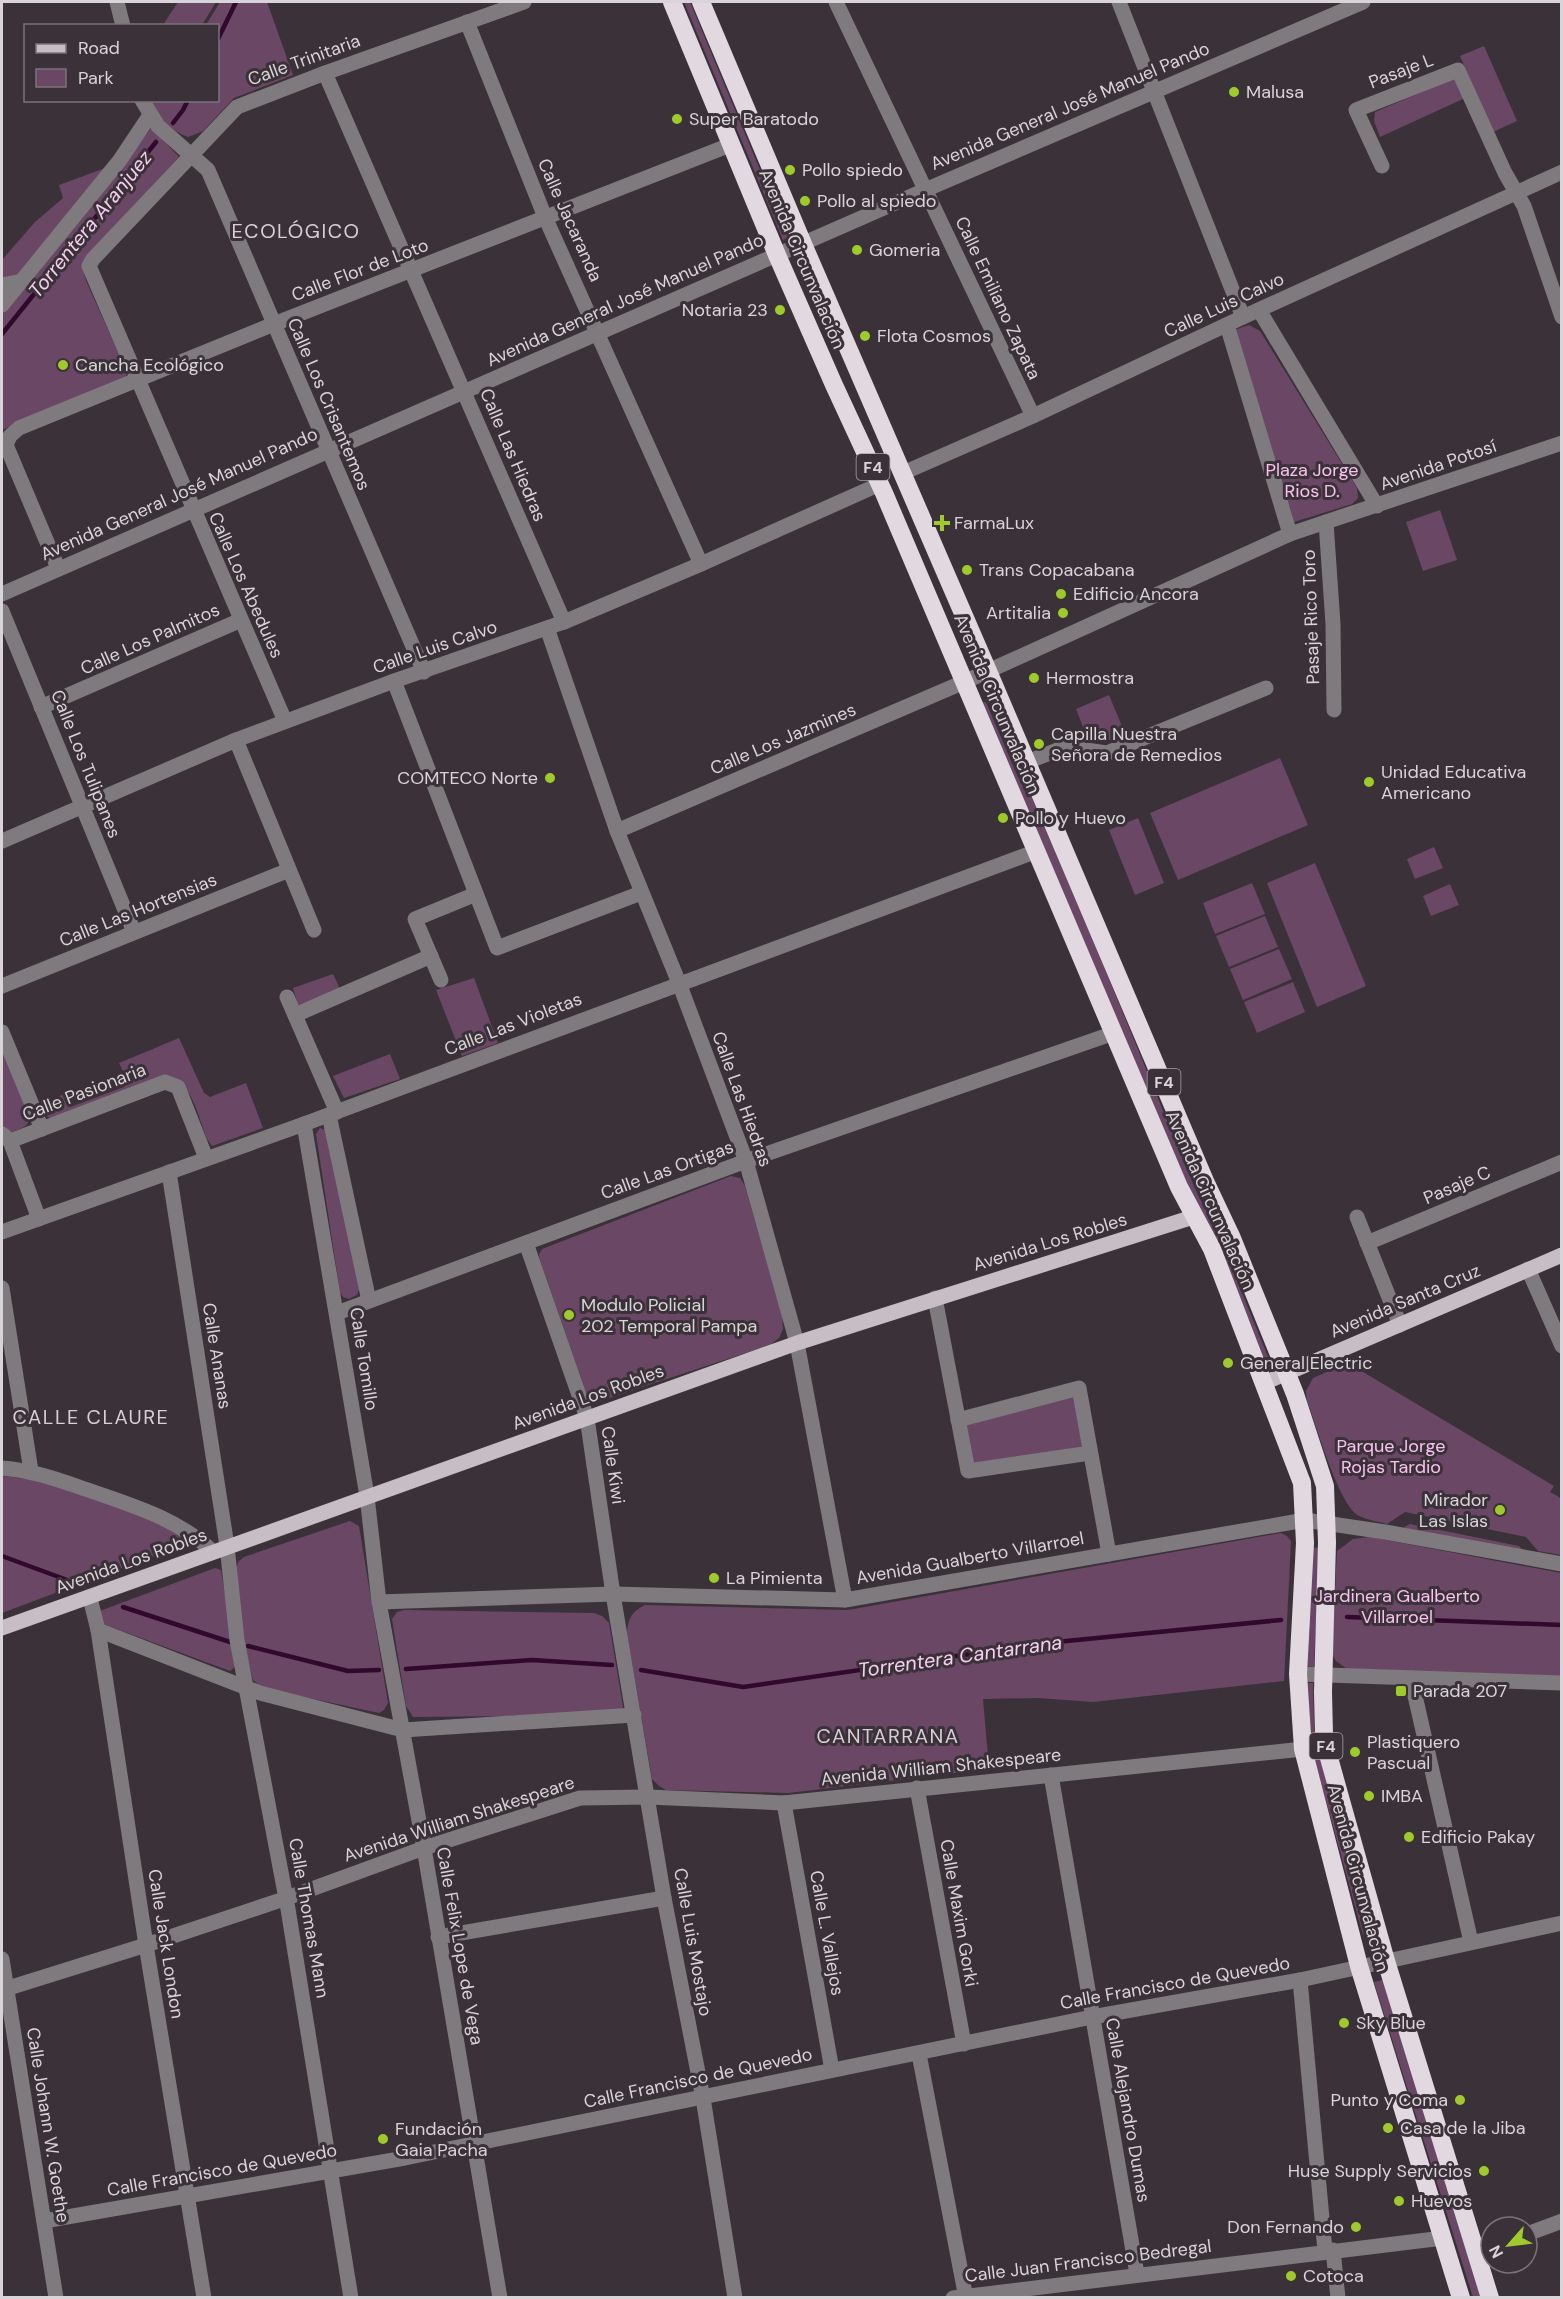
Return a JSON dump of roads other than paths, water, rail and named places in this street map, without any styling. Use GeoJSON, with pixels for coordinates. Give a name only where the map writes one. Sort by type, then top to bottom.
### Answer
{"type":"FeatureCollection","features":[{"type":"Feature","properties":{"kind":"highway","name":"Avenida Circunvalación"},"geometry":{"type":"LineString","coordinates":[[672,2],[777,255],[880,484],[1193,1217],[1212,1249],[1302,1483],[1305,1520],[1298,1674],[1303,1749],[1359,1966],[1461,2298]]}},
{"type":"Feature","properties":{"kind":"highway","name":"Avenida Circunvalación"},"geometry":{"type":"LineString","coordinates":[[701,2],[1205,1181],[1231,1236],[1287,1374],[1325,1486],[1327,1523],[1324,1735],[1329,1758],[1386,1961],[1479,2239]]}},
{"type":"Feature","properties":{"kind":"highway","name":"Avenida Circunvalación"},"geometry":{"type":"LineString","coordinates":[[1487,2275],[1490,2298]]}},
{"type":"Feature","properties":{"kind":"main road","name":"Avenida Los Robles"},"geometry":{"type":"LineString","coordinates":[[2,1628],[797,1342],[1193,1217]]}},
{"type":"Feature","properties":{"kind":"main road","name":"Avenida Santa Cruz"},"geometry":{"type":"LineString","coordinates":[[1264,1383],[1562,1256]]}},
{"type":"Feature","properties":{"kind":"street"},"geometry":{"type":"LineString","coordinates":[[117,2],[122,24]]}},
{"type":"Feature","properties":{"kind":"street","name":"Calle Trinitaria"},"geometry":{"type":"LineString","coordinates":[[89,266],[93,259],[237,107],[524,2]]}},
{"type":"Feature","properties":{"kind":"street","name":"Calle Emiliano Zapata"},"geometry":{"type":"LineString","coordinates":[[836,2],[1033,416]]}},
{"type":"Feature","properties":{"kind":"street"},"geometry":{"type":"LineString","coordinates":[[1119,2],[1243,317]]}},
{"type":"Feature","properties":{"kind":"street","name":"Avenida General José Manuel Pando"},"geometry":{"type":"LineString","coordinates":[[2,594],[925,189],[1364,2]]}},
{"type":"Feature","properties":{"kind":"street","name":"Calle Jacaranda"},"geometry":{"type":"LineString","coordinates":[[467,22],[545,217],[701,564]]}},
{"type":"Feature","properties":{"kind":"street","name":"Pasaje L"},"geometry":{"type":"LineString","coordinates":[[1382,166],[1356,110],[1458,70],[1516,193]]}},
{"type":"Feature","properties":{"kind":"street","name":"Calle Las Hiedras"},"geometry":{"type":"LineString","coordinates":[[325,73],[564,622]]}},
{"type":"Feature","properties":{"kind":"street","name":"Calle Los Crisantemos"},"geometry":{"type":"LineString","coordinates":[[143,102],[158,126],[208,170],[424,672]]}},
{"type":"Feature","properties":{"kind":"street"},"geometry":{"type":"LineString","coordinates":[[2,305],[120,160],[150,115]]}},
{"type":"Feature","properties":{"kind":"street","name":"Calle Flor de Loto"},"geometry":{"type":"LineString","coordinates":[[58,568],[6,446],[8,438],[19,428],[274,324],[730,145]]}},
{"type":"Feature","properties":{"kind":"street","name":"Calle Luis Calvo"},"geometry":{"type":"LineString","coordinates":[[903,473],[1033,416],[1243,317],[1562,172]]}},
{"type":"Feature","properties":{"kind":"street"},"geometry":{"type":"LineString","coordinates":[[1516,193],[1524,207],[1562,317]]}},
{"type":"Feature","properties":{"kind":"street","name":"Calle Los Abedules"},"geometry":{"type":"LineString","coordinates":[[89,266],[192,510],[285,721]]}},
{"type":"Feature","properties":{"kind":"street"},"geometry":{"type":"LineString","coordinates":[[2,285],[22,281]]}},
{"type":"Feature","properties":{"kind":"street"},"geometry":{"type":"LineString","coordinates":[[1259,310],[1377,506]]}},
{"type":"Feature","properties":{"kind":"street"},"geometry":{"type":"LineString","coordinates":[[1227,325],[1290,534]]}},
{"type":"Feature","properties":{"kind":"street","name":"Avenida Potosí"},"geometry":{"type":"LineString","coordinates":[[964,682],[1290,534],[1562,443]]}},
{"type":"Feature","properties":{"kind":"street","name":"Calle Luis Calvo"},"geometry":{"type":"LineString","coordinates":[[2,841],[236,740],[394,681],[564,622],[880,484]]}},
{"type":"Feature","properties":{"kind":"street","name":"Pasaje Rico Toro"},"geometry":{"type":"LineString","coordinates":[[1326,522],[1333,624],[1334,710]]}},
{"type":"Feature","properties":{"kind":"street","name":"Calle Los Tulipanes"},"geometry":{"type":"LineString","coordinates":[[2,611],[134,932]]}},
{"type":"Feature","properties":{"kind":"street","name":"Calle Los Palmitos"},"geometry":{"type":"LineString","coordinates":[[41,707],[240,620]]}},
{"type":"Feature","properties":{"kind":"street","name":"Calle Las Hiedras"},"geometry":{"type":"LineString","coordinates":[[547,628],[617,831],[679,983],[746,1161],[797,1342],[845,1600]]}},
{"type":"Feature","properties":{"kind":"street"},"geometry":{"type":"LineString","coordinates":[[394,681],[497,948],[641,893]]}},
{"type":"Feature","properties":{"kind":"street","name":"Calle Los Jazmines"},"geometry":{"type":"LineString","coordinates":[[617,831],[964,682]]}},
{"type":"Feature","properties":{"kind":"street"},"geometry":{"type":"LineString","coordinates":[[1027,762],[1065,747],[1107,753],[1266,688]]}},
{"type":"Feature","properties":{"kind":"street"},"geometry":{"type":"LineString","coordinates":[[236,740],[314,930]]}},
{"type":"Feature","properties":{"kind":"street","name":"Calle Las Violetas"},"geometry":{"type":"LineString","coordinates":[[2,1232],[304,1124],[1037,851]]}},
{"type":"Feature","properties":{"kind":"street","name":"Calle Las Hortensias"},"geometry":{"type":"LineString","coordinates":[[2,986],[290,870]]}},
{"type":"Feature","properties":{"kind":"street"},"geometry":{"type":"LineString","coordinates":[[441,980],[415,919],[476,894]]}},
{"type":"Feature","properties":{"kind":"street"},"geometry":{"type":"LineString","coordinates":[[295,1015],[431,956]]}},
{"type":"Feature","properties":{"kind":"street","name":"Calle Tomillo"},"geometry":{"type":"LineString","coordinates":[[287,998],[333,1113],[369,1302]]}},
{"type":"Feature","properties":{"kind":"street"},"geometry":{"type":"LineString","coordinates":[[2,1032],[42,1129]]}},
{"type":"Feature","properties":{"kind":"street","name":"Calle Las Ortigas"},"geometry":{"type":"LineString","coordinates":[[337,1313],[746,1161],[1114,1033]]}},
{"type":"Feature","properties":{"kind":"street","name":"Calle Pasionaria"},"geometry":{"type":"LineString","coordinates":[[39,1219],[6,1138],[42,1129],[165,1082],[178,1087],[206,1158]]}},
{"type":"Feature","properties":{"kind":"street","name":"Calle Tomillo"},"geometry":{"type":"LineString","coordinates":[[304,1124],[367,1496],[379,1602]]}},
{"type":"Feature","properties":{"kind":"street","name":"Pasaje C"},"geometry":{"type":"LineString","coordinates":[[1367,1243],[1562,1162]]}},
{"type":"Feature","properties":{"kind":"street","name":"Calle Ananas"},"geometry":{"type":"LineString","coordinates":[[169,1172],[227,1546]]}},
{"type":"Feature","properties":{"kind":"street"},"geometry":{"type":"LineString","coordinates":[[1357,1217],[1400,1325]]}},
{"type":"Feature","properties":{"kind":"street","name":"Calle Kiwi"},"geometry":{"type":"LineString","coordinates":[[526,1243],[587,1418],[613,1594]]}},
{"type":"Feature","properties":{"kind":"street"},"geometry":{"type":"LineString","coordinates":[[1528,1269],[1562,1346]]}},
{"type":"Feature","properties":{"kind":"street"},"geometry":{"type":"LineString","coordinates":[[2,1288],[31,1471]]}},
{"type":"Feature","properties":{"kind":"street"},"geometry":{"type":"LineString","coordinates":[[935,1298],[968,1470],[1090,1453]]}},
{"type":"Feature","properties":{"kind":"street"},"geometry":{"type":"LineString","coordinates":[[958,1420],[1079,1388],[1109,1554]]}},
{"type":"Feature","properties":{"kind":"street"},"geometry":{"type":"LineString","coordinates":[[2,1468],[31,1471],[162,1517],[196,1536],[212,1551]]}},
{"type":"Feature","properties":{"kind":"street","name":"Avenida Gualberto Villarroel"},"geometry":{"type":"LineString","coordinates":[[379,1602],[613,1594],[845,1600],[1305,1520],[1562,1564]]}},
{"type":"Feature","properties":{"kind":"street","name":"Calle Thomas Mann"},"geometry":{"type":"LineString","coordinates":[[227,1546],[237,1640],[286,1898],[351,2298]]}},
{"type":"Feature","properties":{"kind":"street","name":"Calle Luis Mostajo"},"geometry":{"type":"LineString","coordinates":[[613,1594],[664,1898],[703,2098],[735,2298]]}},
{"type":"Feature","properties":{"kind":"street","name":"Calle Jack London"},"geometry":{"type":"LineString","coordinates":[[90,1598],[98,1630],[146,1945],[204,2298]]}},
{"type":"Feature","properties":{"kind":"street","name":"Calle Felix Lope de Vega"},"geometry":{"type":"LineString","coordinates":[[379,1602],[424,1848],[500,2298]]}},
{"type":"Feature","properties":{"kind":"street"},"geometry":{"type":"LineString","coordinates":[[98,1630],[260,1693],[403,1730],[634,1715]]}},
{"type":"Feature","properties":{"kind":"street"},"geometry":{"type":"LineString","coordinates":[[1298,1674],[1562,1683]]}},
{"type":"Feature","properties":{"kind":"street"},"geometry":{"type":"LineString","coordinates":[[1411,1678],[1472,1942]]}},
{"type":"Feature","properties":{"kind":"street","name":"Avenida William Shakespeare"},"geometry":{"type":"LineString","coordinates":[[4,1989],[146,1945],[424,1848],[580,1798],[648,1797],[784,1803],[1303,1749]]}},
{"type":"Feature","properties":{"kind":"street","name":"Calle Alejandro Dumas"},"geometry":{"type":"LineString","coordinates":[[1052,1775],[1137,2274]]}},
{"type":"Feature","properties":{"kind":"street","name":"Calle Maxim Gorki"},"geometry":{"type":"LineString","coordinates":[[917,1788],[964,2044]]}},
{"type":"Feature","properties":{"kind":"street","name":"Calle L. Vallejos"},"geometry":{"type":"LineString","coordinates":[[784,1803],[832,2070]]}},
{"type":"Feature","properties":{"kind":"street"},"geometry":{"type":"LineString","coordinates":[[438,1936],[664,1898]]}},
{"type":"Feature","properties":{"kind":"street","name":"Calle Francisco de Quevedo"},"geometry":{"type":"LineString","coordinates":[[44,2221],[332,2172],[1092,2017],[1300,1980],[1562,1923]]}},
{"type":"Feature","properties":{"kind":"street","name":"Calle Johann W. Goethe"},"geometry":{"type":"LineString","coordinates":[[2,1959],[4,1989],[56,2298]]}},
{"type":"Feature","properties":{"kind":"street"},"geometry":{"type":"LineString","coordinates":[[1300,1980],[1329,2251],[1338,2298]]}},
{"type":"Feature","properties":{"kind":"street"},"geometry":{"type":"LineString","coordinates":[[919,2054],[961,2297]]}},
{"type":"Feature","properties":{"kind":"street"},"geometry":{"type":"LineString","coordinates":[[1539,2230],[1562,2221]]}},
{"type":"Feature","properties":{"kind":"street","name":"Calle Juan Francisco Bedregal"},"geometry":{"type":"LineString","coordinates":[[961,2297],[1443,2238]]}},
{"type":"Feature","properties":{"kind":"waterway","name":"Torrentera Aranjuez"},"geometry":{"type":"LineString","coordinates":[[219,37],[236,2]]}},
{"type":"Feature","properties":{"kind":"waterway","name":"Torrentera Aranjuez"},"geometry":{"type":"LineString","coordinates":[[173,123],[187,102]]}},
{"type":"Feature","properties":{"kind":"waterway","name":"Torrentera Aranjuez"},"geometry":{"type":"LineString","coordinates":[[2,334],[156,142]]}},
{"type":"Feature","properties":{"kind":"waterway","name":"Torrentera Cantarrana"},"geometry":{"type":"LineString","coordinates":[[2,1556],[67,1580]]}},
{"type":"Feature","properties":{"kind":"waterway","name":"Torrentera Cantarrana"},"geometry":{"type":"LineString","coordinates":[[123,1607],[230,1642]]}},
{"type":"Feature","properties":{"kind":"waterway","name":"Torrentera Cantarrana"},"geometry":{"type":"LineString","coordinates":[[1347,1617],[1562,1625]]}},
{"type":"Feature","properties":{"kind":"waterway","name":"Torrentera Cantarrana"},"geometry":{"type":"LineString","coordinates":[[641,1670],[743,1687],[1046,1643],[1281,1620]]}},
{"type":"Feature","properties":{"kind":"waterway","name":"Torrentera Cantarrana"},"geometry":{"type":"LineString","coordinates":[[248,1646],[348,1671],[379,1670]]}},
{"type":"Feature","properties":{"kind":"waterway","name":"Torrentera Cantarrana"},"geometry":{"type":"LineString","coordinates":[[406,1669],[532,1660],[612,1665]]}},
{"type":"Feature","properties":{"kind":"place","name":"Malusa"},"geometry":{"type":"Point","coordinates":[1234,92]}},
{"type":"Feature","properties":{"kind":"place","name":"Super Baratodo"},"geometry":{"type":"Point","coordinates":[677,119]}},
{"type":"Feature","properties":{"kind":"place","name":"Pollo spiedo"},"geometry":{"type":"Point","coordinates":[790,170]}},
{"type":"Feature","properties":{"kind":"place","name":"Pollo al spiedo"},"geometry":{"type":"Point","coordinates":[805,201]}},
{"type":"Feature","properties":{"kind":"place","name":"Gomeria"},"geometry":{"type":"Point","coordinates":[857,250]}},
{"type":"Feature","properties":{"kind":"place","name":"Notaria 23"},"geometry":{"type":"Point","coordinates":[780,310]}},
{"type":"Feature","properties":{"kind":"place","name":"Flota Cosmos"},"geometry":{"type":"Point","coordinates":[865,336]}},
{"type":"Feature","properties":{"kind":"place","name":"Cancha Ecológico"},"geometry":{"type":"Point","coordinates":[63,365]}},
{"type":"Feature","properties":{"kind":"place","name":"FarmaLux"},"geometry":{"type":"Point","coordinates":[942,523]}},
{"type":"Feature","properties":{"kind":"place","name":"Trans Copacabana"},"geometry":{"type":"Point","coordinates":[967,570]}},
{"type":"Feature","properties":{"kind":"place","name":"Edificio Ancora"},"geometry":{"type":"Point","coordinates":[1061,594]}},
{"type":"Feature","properties":{"kind":"place","name":"Artitalia"},"geometry":{"type":"Point","coordinates":[1063,613]}},
{"type":"Feature","properties":{"kind":"place","name":"Hermostra"},"geometry":{"type":"Point","coordinates":[1034,678]}},
{"type":"Feature","properties":{"kind":"place","name":"Capilla Nuestra Señora de Remedios"},"geometry":{"type":"Point","coordinates":[1039,744]}},
{"type":"Feature","properties":{"kind":"place","name":"COMTECO Norte"},"geometry":{"type":"Point","coordinates":[550,778]}},
{"type":"Feature","properties":{"kind":"place","name":"Unidad Educativa Americano"},"geometry":{"type":"Point","coordinates":[1369,782]}},
{"type":"Feature","properties":{"kind":"place","name":"Pollo y Huevo"},"geometry":{"type":"Point","coordinates":[1003,818]}},
{"type":"Feature","properties":{"kind":"place","name":"Modulo Policial 202 Temporal Pampa"},"geometry":{"type":"Point","coordinates":[569,1315]}},
{"type":"Feature","properties":{"kind":"place","name":"General Electric"},"geometry":{"type":"Point","coordinates":[1228,1363]}},
{"type":"Feature","properties":{"kind":"place","name":"Mirador Las Islas"},"geometry":{"type":"Point","coordinates":[1500,1510]}},
{"type":"Feature","properties":{"kind":"place","name":"La Pimienta"},"geometry":{"type":"Point","coordinates":[714,1578]}},
{"type":"Feature","properties":{"kind":"place","name":"Parada 207"},"geometry":{"type":"Point","coordinates":[1401,1691]}},
{"type":"Feature","properties":{"kind":"place","name":"Plastiquero Pascual"},"geometry":{"type":"Point","coordinates":[1355,1752]}},
{"type":"Feature","properties":{"kind":"place","name":"IMBA"},"geometry":{"type":"Point","coordinates":[1369,1796]}},
{"type":"Feature","properties":{"kind":"place","name":"Edificio Pakay"},"geometry":{"type":"Point","coordinates":[1409,1837]}},
{"type":"Feature","properties":{"kind":"place","name":"Sky Blue"},"geometry":{"type":"Point","coordinates":[1344,2023]}},
{"type":"Feature","properties":{"kind":"place","name":"Punto y Coma"},"geometry":{"type":"Point","coordinates":[1460,2100]}},
{"type":"Feature","properties":{"kind":"place","name":"Casa de la Jiba"},"geometry":{"type":"Point","coordinates":[1388,2128]}},
{"type":"Feature","properties":{"kind":"place","name":"Fundación Gaia Pacha"},"geometry":{"type":"Point","coordinates":[383,2139]}},
{"type":"Feature","properties":{"kind":"place","name":"Huse Supply Servicios"},"geometry":{"type":"Point","coordinates":[1484,2171]}},
{"type":"Feature","properties":{"kind":"place","name":"Huevos"},"geometry":{"type":"Point","coordinates":[1399,2201]}},
{"type":"Feature","properties":{"kind":"place","name":"Don Fernando"},"geometry":{"type":"Point","coordinates":[1356,2227]}},
{"type":"Feature","properties":{"kind":"place","name":"Cotoca"},"geometry":{"type":"Point","coordinates":[1291,2276]}},
{"type":"Feature","properties":{"kind":"district","name":"ECOLÓGICO"},"geometry":{"type":"Point","coordinates":[296,231]}},
{"type":"Feature","properties":{"kind":"district","name":"CALLE CLAURE"},"geometry":{"type":"Point","coordinates":[91,1417]}},
{"type":"Feature","properties":{"kind":"district","name":"CANTARRANA"},"geometry":{"type":"Point","coordinates":[888,1736]}},
{"type":"Feature","properties":{"kind":"park label","name":"Plaza Jorge Rios D."},"geometry":{"type":"Point","coordinates":[1312,480]}},
{"type":"Feature","properties":{"kind":"park label","name":"Parque Jorge Rojas Tardio"},"geometry":{"type":"Point","coordinates":[1391,1456]}},
{"type":"Feature","properties":{"kind":"park label","name":"Jardinera Gualberto Villarroel"},"geometry":{"type":"Point","coordinates":[1397,1606]}}]}
